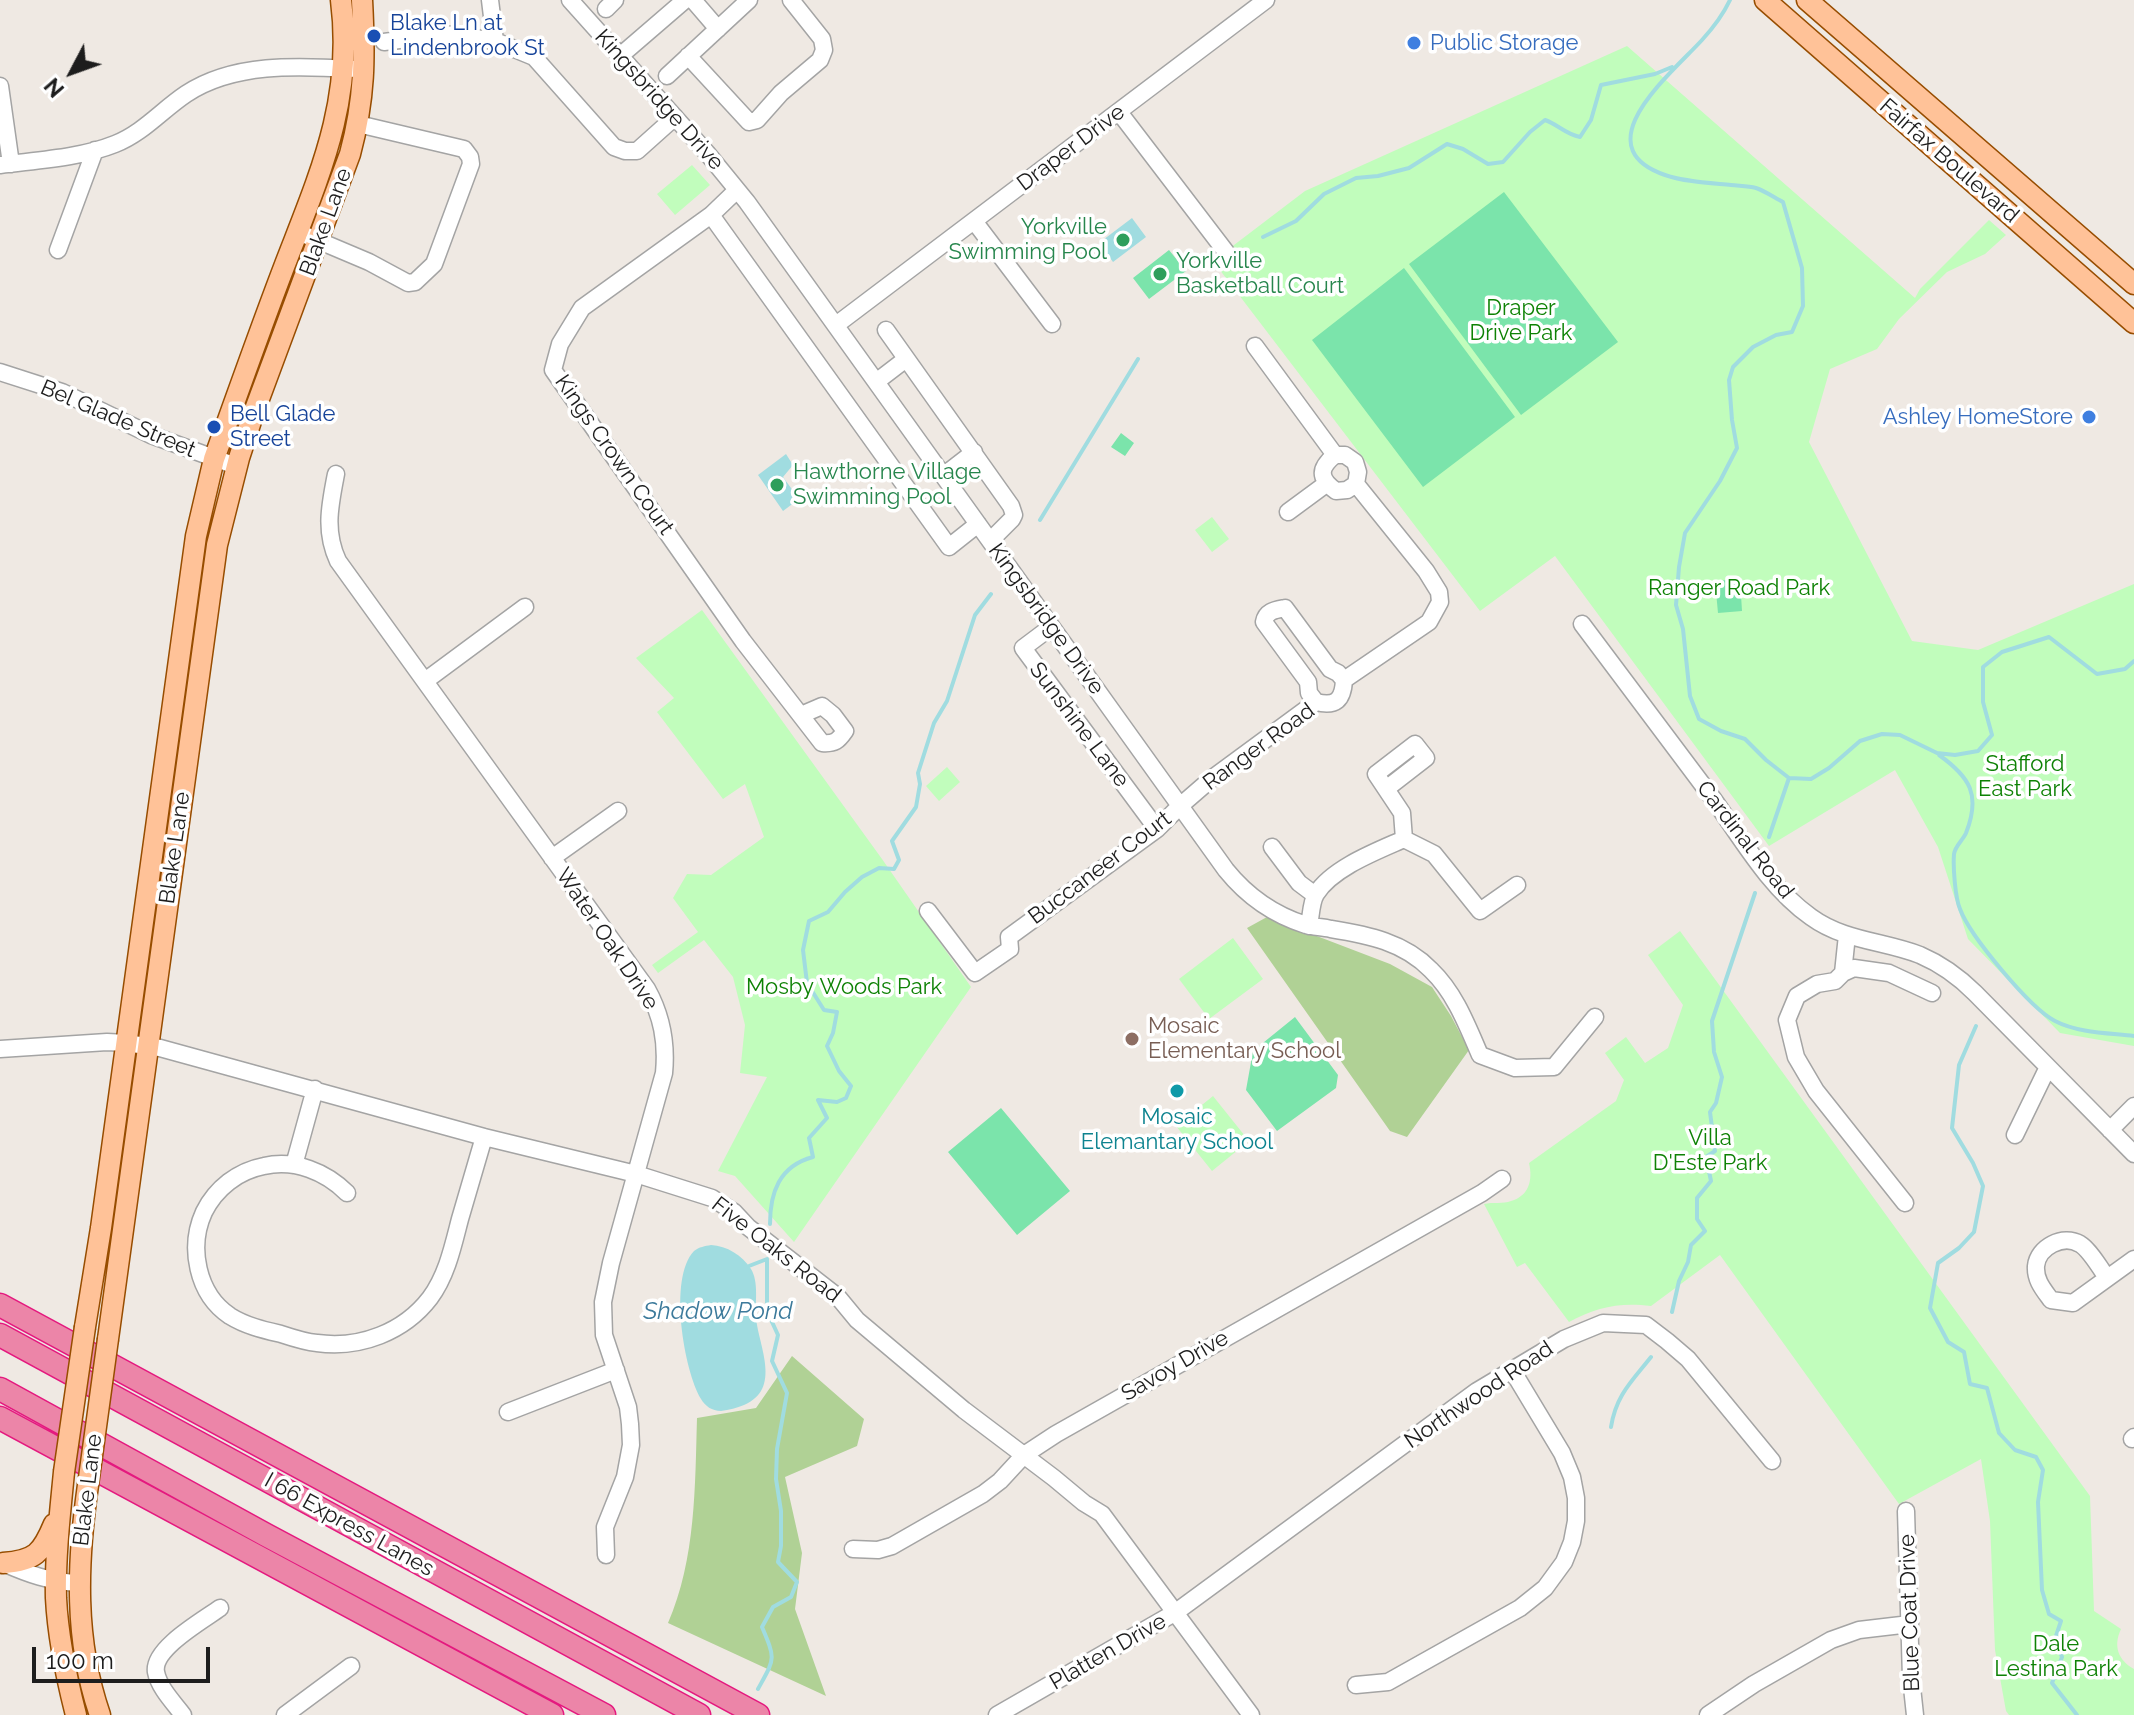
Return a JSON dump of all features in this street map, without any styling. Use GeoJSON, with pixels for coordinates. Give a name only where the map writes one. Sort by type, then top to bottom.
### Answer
{"type":"FeatureCollection","features":[{"type":"Feature","properties":{"kind":"highway"},"geometry":{"type":"LineString","coordinates":[[0,1305],[758,1715]]}},
{"type":"Feature","properties":{"kind":"highway","name":"I 66 Express Lanes"},"geometry":{"type":"LineString","coordinates":[[0,1335],[699,1715]]}},
{"type":"Feature","properties":{"kind":"highway"},"geometry":{"type":"LineString","coordinates":[[0,1389],[604,1715]]}},
{"type":"Feature","properties":{"kind":"highway"},"geometry":{"type":"LineString","coordinates":[[0,1418],[552,1715]]}},
{"type":"Feature","properties":{"kind":"main road","name":"Blake Lane"},"geometry":{"type":"LineString","coordinates":[[76,1715],[60,1642],[56,1582],[64,1472],[190,572],[214,459],[331,140],[343,69],[341,0]]}},
{"type":"Feature","properties":{"kind":"main road","name":"Blake Lane"},"geometry":{"type":"LineString","coordinates":[[100,1715],[80,1618],[80,1550],[211,585],[222,520],[236,466],[319,241],[358,124],[364,70],[362,0]]}},
{"type":"Feature","properties":{"kind":"main road","name":"Fairfax Boulevard"},"geometry":{"type":"LineString","coordinates":[[1807,0],[2134,284]]}},
{"type":"Feature","properties":{"kind":"main road","name":"Fairfax Boulevard"},"geometry":{"type":"LineString","coordinates":[[1768,3],[2134,323]]}},
{"type":"Feature","properties":{"kind":"main road"},"geometry":{"type":"LineString","coordinates":[[1856,80],[1873,57]]}},
{"type":"Feature","properties":{"kind":"main road"},"geometry":{"type":"LineString","coordinates":[[1,1567],[26,1560],[42,1550],[61,1505]]}},
{"type":"Feature","properties":{"kind":"street"},"geometry":{"type":"LineString","coordinates":[[490,0],[495,41]]}},
{"type":"Feature","properties":{"kind":"street","name":"Kingsbridge Drive"},"geometry":{"type":"LineString","coordinates":[[570,0],[737,190],[1226,870],[1244,890],[1272,910],[1309,926],[1380,938],[1417,957],[1451,994],[1480,1055],[1515,1068],[1554,1067],[1595,1017]]}},
{"type":"Feature","properties":{"kind":"street"},"geometry":{"type":"LineString","coordinates":[[620,56],[685,0]]}},
{"type":"Feature","properties":{"kind":"street"},"geometry":{"type":"LineString","coordinates":[[693,0],[718,29]]}},
{"type":"Feature","properties":{"kind":"street"},"geometry":{"type":"LineString","coordinates":[[667,76],[749,0]]}},
{"type":"Feature","properties":{"kind":"street"},"geometry":{"type":"LineString","coordinates":[[688,56],[749,122],[757,120],[781,93],[820,60],[824,50],[822,39],[791,0]]}},
{"type":"Feature","properties":{"kind":"street","name":"Draper Drive"},"geometry":{"type":"LineString","coordinates":[[836,325],[1266,0]]}},
{"type":"Feature","properties":{"kind":"street"},"geometry":{"type":"LineString","coordinates":[[384,42],[444,34],[495,41],[534,57],[614,147],[625,151],[637,151],[675,117]]}},
{"type":"Feature","properties":{"kind":"street"},"geometry":{"type":"LineString","coordinates":[[0,86],[6,164],[95,150],[116,143],[134,134],[185,95],[217,78],[271,68],[364,70]]}},
{"type":"Feature","properties":{"kind":"street"},"geometry":{"type":"LineString","coordinates":[[1119,112],[1226,252]]}},
{"type":"Feature","properties":{"kind":"street"},"geometry":{"type":"LineString","coordinates":[[298,232],[369,262],[408,283],[415,282],[434,264],[471,164],[470,157],[464,149],[358,124]]}},
{"type":"Feature","properties":{"kind":"street"},"geometry":{"type":"LineString","coordinates":[[58,250],[95,150]]}},
{"type":"Feature","properties":{"kind":"street","name":"Kings Crown Court"},"geometry":{"type":"LineString","coordinates":[[737,190],[711,215],[582,308],[560,344],[553,370],[743,641],[801,715]]}},
{"type":"Feature","properties":{"kind":"street"},"geometry":{"type":"LineString","coordinates":[[711,215],[949,547],[978,524]]}},
{"type":"Feature","properties":{"kind":"street"},"geometry":{"type":"LineString","coordinates":[[974,221],[1052,324]]}},
{"type":"Feature","properties":{"kind":"street"},"geometry":{"type":"LineString","coordinates":[[886,330],[1013,510],[1012,519],[990,541]]}},
{"type":"Feature","properties":{"kind":"street"},"geometry":{"type":"LineString","coordinates":[[1255,346],[1335,455]]}},
{"type":"Feature","properties":{"kind":"street"},"geometry":{"type":"LineString","coordinates":[[876,382],[906,359]]}},
{"type":"Feature","properties":{"kind":"street","name":"Bel Glade Street"},"geometry":{"type":"LineString","coordinates":[[0,372],[62,392],[151,435],[236,466]]}},
{"type":"Feature","properties":{"kind":"street"},"geometry":{"type":"LineString","coordinates":[[943,476],[974,452]]}},
{"type":"Feature","properties":{"kind":"street"},"geometry":{"type":"LineString","coordinates":[[1335,455],[1345,455],[1355,462],[1358,472],[1356,484],[1347,490],[1336,491],[1326,484],[1322,474],[1325,464],[1335,455]]}},
{"type":"Feature","properties":{"kind":"street","name":"Water Oak Drive"},"geometry":{"type":"LineString","coordinates":[[336,474],[328,516],[329,535],[342,568],[647,989],[660,1017],[665,1048],[664,1073],[603,1302],[604,1335],[628,1407],[631,1445],[625,1477],[605,1527],[606,1555]]}},
{"type":"Feature","properties":{"kind":"street"},"geometry":{"type":"LineString","coordinates":[[1288,512],[1326,484]]}},
{"type":"Feature","properties":{"kind":"street","name":"Ranger Road"},"geometry":{"type":"LineString","coordinates":[[1180,806],[1210,780],[1316,702],[1330,705],[1338,700],[1344,691],[1344,680],[1429,622],[1440,602],[1439,592],[1426,571],[1356,484]]}},
{"type":"Feature","properties":{"kind":"street"},"geometry":{"type":"LineString","coordinates":[[425,681],[525,607]]}},
{"type":"Feature","properties":{"kind":"street"},"geometry":{"type":"LineString","coordinates":[[1316,702],[1309,693],[1308,682],[1264,622],[1270,612],[1285,608],[1330,669],[1344,680]]}},
{"type":"Feature","properties":{"kind":"street","name":"Cardinal Road"},"geometry":{"type":"LineString","coordinates":[[1582,624],[1789,900],[1835,931],[1919,955],[1951,972],[2134,1154]]}},
{"type":"Feature","properties":{"kind":"street","name":"Sunshine Lane"},"geometry":{"type":"LineString","coordinates":[[1051,627],[1023,648],[1157,829]]}},
{"type":"Feature","properties":{"kind":"street"},"geometry":{"type":"LineString","coordinates":[[1308,682],[1313,674],[1330,669]]}},
{"type":"Feature","properties":{"kind":"street"},"geometry":{"type":"LineString","coordinates":[[1386,789],[1402,813],[1404,839]]}},
{"type":"Feature","properties":{"kind":"street","name":"Buccaneer Court"},"geometry":{"type":"LineString","coordinates":[[928,911],[975,973],[1010,949],[1009,937],[1157,829],[1180,806]]}},
{"type":"Feature","properties":{"kind":"street"},"geometry":{"type":"LineString","coordinates":[[552,858],[618,811]]}},
{"type":"Feature","properties":{"kind":"street"},"geometry":{"type":"LineString","coordinates":[[1309,926],[1315,895],[1338,872],[1404,839],[1434,854],[1480,911],[1517,885]]}},
{"type":"Feature","properties":{"kind":"street"},"geometry":{"type":"LineString","coordinates":[[1272,847],[1299,883],[1315,895]]}},
{"type":"Feature","properties":{"kind":"street"},"geometry":{"type":"LineString","coordinates":[[1843,973],[1847,935]]}},
{"type":"Feature","properties":{"kind":"street"},"geometry":{"type":"LineString","coordinates":[[1905,1203],[1816,1091],[1795,1056],[1787,1020],[1797,996],[1817,984],[1835,981],[1854,968],[1889,973],[1932,993]]}},
{"type":"Feature","properties":{"kind":"street","name":"Five Oaks Road"},"geometry":{"type":"LineString","coordinates":[[0,1049],[107,1042],[149,1046],[484,1137],[636,1174],[712,1198],[734,1212],[748,1227],[838,1297],[857,1320],[975,1418],[1102,1514],[1251,1715]]}},
{"type":"Feature","properties":{"kind":"street"},"geometry":{"type":"LineString","coordinates":[[2015,1135],[2048,1067]]}},
{"type":"Feature","properties":{"kind":"street"},"geometry":{"type":"LineString","coordinates":[[294,1165],[315,1089]]}},
{"type":"Feature","properties":{"kind":"street"},"geometry":{"type":"LineString","coordinates":[[2110,1130],[2134,1106]]}},
{"type":"Feature","properties":{"kind":"street"},"geometry":{"type":"LineString","coordinates":[[347,1193],[333,1179],[294,1165],[270,1164],[234,1178],[216,1194],[205,1211],[197,1233],[196,1255],[207,1291],[230,1316],[245,1324],[315,1343],[353,1343],[378,1337],[400,1326],[435,1291],[448,1262],[484,1137]]}},
{"type":"Feature","properties":{"kind":"street","name":"Savoy Drive"},"geometry":{"type":"LineString","coordinates":[[853,1549],[878,1550],[892,1546],[983,1494],[1024,1455],[1056,1434],[1502,1179]]}},
{"type":"Feature","properties":{"kind":"street"},"geometry":{"type":"LineString","coordinates":[[2107,1278],[2080,1244],[2066,1241],[2053,1243],[2043,1250],[2036,1264],[2038,1282],[2051,1300],[2073,1303],[2134,1259]]}},
{"type":"Feature","properties":{"kind":"street","name":"Northwood Road"},"geometry":{"type":"LineString","coordinates":[[1176,1612],[1477,1391],[1564,1339],[1603,1323],[1646,1325],[1688,1359],[1772,1461]]}},
{"type":"Feature","properties":{"kind":"street"},"geometry":{"type":"LineString","coordinates":[[508,1412],[616,1370]]}},
{"type":"Feature","properties":{"kind":"street"},"geometry":{"type":"LineString","coordinates":[[1356,1685],[1388,1682],[1520,1608],[1545,1588],[1564,1562],[1576,1521],[1572,1477],[1562,1453],[1512,1370]]}},
{"type":"Feature","properties":{"kind":"street","name":"Blue Coat Drive"},"geometry":{"type":"LineString","coordinates":[[1906,1511],[1915,1715]]}},
{"type":"Feature","properties":{"kind":"street"},"geometry":{"type":"LineString","coordinates":[[1,1567],[56,1582],[79,1583]]}},
{"type":"Feature","properties":{"kind":"street"},"geometry":{"type":"LineString","coordinates":[[183,1715],[159,1682],[155,1670],[157,1659],[165,1648],[220,1608]]}},
{"type":"Feature","properties":{"kind":"street","name":"Platten Drive"},"geometry":{"type":"LineString","coordinates":[[997,1715],[1176,1612]]}},
{"type":"Feature","properties":{"kind":"street"},"geometry":{"type":"LineString","coordinates":[[1708,1715],[1754,1684],[1831,1640],[1859,1630],[1910,1624]]}},
{"type":"Feature","properties":{"kind":"street"},"geometry":{"type":"LineString","coordinates":[[285,1715],[351,1666]]}},
{"type":"Feature","properties":{"kind":"green space"},"geometry":{"type":"Polygon","coordinates":[[[1627,46],[1915,298],[1920,289],[1989,220],[2006,235],[1985,254],[1947,272],[1899,319],[1877,349],[1830,369],[1809,442],[1912,641],[1978,650],[2134,584],[2134,1046],[2060,1033],[1968,939],[1938,847],[1895,770],[1769,846],[1555,556],[1480,611],[1213,261],[1305,191],[1627,46]]]}},
{"type":"Feature","properties":{"kind":"green space"},"geometry":{"type":"Polygon","coordinates":[[[692,165],[710,185],[675,215],[657,194],[692,165]]]}},
{"type":"Feature","properties":{"kind":"green space","name":"Draper Drive Park"},"geometry":{"type":"Polygon","coordinates":[[[1504,192],[1618,342],[1521,415],[1409,264],[1504,192]]]}},
{"type":"Feature","properties":{"kind":"green space","name":"Yorkville Basketball Court"},"geometry":{"type":"Polygon","coordinates":[[[1169,250],[1186,271],[1149,299],[1133,278],[1169,250]]]}},
{"type":"Feature","properties":{"kind":"green space"},"geometry":{"type":"Polygon","coordinates":[[[1404,268],[1515,417],[1423,487],[1312,340],[1404,268]]]}},
{"type":"Feature","properties":{"kind":"green space"},"geometry":{"type":"Polygon","coordinates":[[[1121,433],[1134,443],[1125,456],[1111,447],[1121,433]]]}},
{"type":"Feature","properties":{"kind":"green space"},"geometry":{"type":"Polygon","coordinates":[[[1212,517],[1229,539],[1212,552],[1195,530],[1212,517]]]}},
{"type":"Feature","properties":{"kind":"green space","name":"Ranger Road Park"},"geometry":{"type":"Polygon","coordinates":[[[1740,579],[1742,611],[1718,613],[1715,581],[1740,579]]]}},
{"type":"Feature","properties":{"kind":"green space","name":"Mosby Woods Park"},"geometry":{"type":"Polygon","coordinates":[[[702,610],[971,987],[794,1242],[735,1176],[718,1171],[767,1077],[740,1073],[745,1025],[733,977],[704,940],[658,973],[652,965],[698,932],[673,898],[687,874],[711,875],[764,837],[745,784],[723,799],[657,712],[674,698],[636,658],[702,610]]]}},
{"type":"Feature","properties":{"kind":"green space"},"geometry":{"type":"Polygon","coordinates":[[[947,767],[960,782],[939,801],[926,786],[947,767]]]}},
{"type":"Feature","properties":{"kind":"green space"},"geometry":{"type":"Polygon","coordinates":[[[1267,917],[1390,964],[1432,987],[1451,1016],[1469,1050],[1407,1137],[1390,1131],[1247,928],[1267,917]]]}},
{"type":"Feature","properties":{"kind":"green space","name":"Villa D'Este Park"},"geometry":{"type":"Polygon","coordinates":[[[1680,931],[2090,1496],[2094,1611],[2121,1629],[2117,1641],[2118,1652],[2134,1669],[2134,1715],[2009,1715],[1995,1650],[1990,1521],[1981,1459],[1899,1504],[1720,1255],[1651,1306],[1608,1307],[1569,1322],[1525,1263],[1517,1267],[1484,1204],[1517,1199],[1526,1191],[1530,1181],[1529,1163],[1616,1101],[1624,1080],[1605,1053],[1626,1037],[1645,1063],[1668,1048],[1683,1005],[1648,955],[1680,931]]]}},
{"type":"Feature","properties":{"kind":"green space"},"geometry":{"type":"Polygon","coordinates":[[[1233,938],[1263,979],[1209,1019],[1179,979],[1233,938]]]}},
{"type":"Feature","properties":{"kind":"green space"},"geometry":{"type":"Polygon","coordinates":[[[1295,1017],[1338,1075],[1336,1088],[1277,1131],[1246,1090],[1253,1051],[1295,1017]]]}},
{"type":"Feature","properties":{"kind":"green space"},"geometry":{"type":"Polygon","coordinates":[[[1213,1096],[1249,1141],[1212,1171],[1176,1126],[1213,1096]]]}},
{"type":"Feature","properties":{"kind":"green space"},"geometry":{"type":"Polygon","coordinates":[[[1001,1108],[1070,1191],[1017,1235],[948,1152],[1001,1108]]]}},
{"type":"Feature","properties":{"kind":"green space"},"geometry":{"type":"Polygon","coordinates":[[[792,1356],[864,1419],[857,1446],[785,1477],[802,1553],[795,1609],[826,1696],[668,1623],[689,1548],[697,1418],[756,1408],[792,1356]]]}},
{"type":"Feature","properties":{"kind":"water","name":"Yorkville Swimming Pool"},"geometry":{"type":"Polygon","coordinates":[[[1132,218],[1146,237],[1113,262],[1099,243],[1132,218]]]}},
{"type":"Feature","properties":{"kind":"water","name":"Hawthorne Village Swimming Pool"},"geometry":{"type":"Polygon","coordinates":[[[786,454],[793,465],[783,477],[799,499],[783,511],[758,475],[786,454]]]}},
{"type":"Feature","properties":{"kind":"water","name":"Shadow Pond"},"geometry":{"type":"Polygon","coordinates":[[[711,1245],[723,1247],[739,1256],[753,1274],[756,1318],[765,1366],[762,1389],[756,1398],[721,1411],[712,1409],[701,1399],[689,1367],[681,1324],[680,1302],[686,1264],[694,1251],[711,1245]]]}},
{"type":"Feature","properties":{"kind":"waterway"},"geometry":{"type":"LineString","coordinates":[[1730,0],[1710,31],[1655,89],[1641,109],[1632,128],[1631,146],[1641,162],[1665,175],[1689,181],[1756,188],[1783,202],[1802,268],[1803,306],[1792,332],[1776,335],[1753,347],[1733,367],[1729,380],[1737,448],[1720,481],[1685,533],[1676,605],[1683,629],[1690,696],[1699,719],[1745,739],[1789,778],[1811,779],[1860,741],[1882,734],[1900,735],[1937,753],[1955,755],[1978,751],[1992,735],[1983,702],[1983,667],[2002,652],[2049,637],[2097,674],[2125,669],[2134,661]]}},
{"type":"Feature","properties":{"kind":"waterway"},"geometry":{"type":"LineString","coordinates":[[1263,237],[1296,221],[1324,194],[1356,178],[1409,168],[1447,144],[1463,149],[1488,164],[1503,162],[1545,120],[1580,137],[1591,120],[1601,85],[1655,74],[1672,67]]}},
{"type":"Feature","properties":{"kind":"waterway"},"geometry":{"type":"LineString","coordinates":[[1040,520],[1138,359]]}},
{"type":"Feature","properties":{"kind":"waterway"},"geometry":{"type":"LineString","coordinates":[[770,1224],[772,1202],[784,1174],[801,1161],[813,1157],[809,1138],[827,1118],[818,1100],[837,1102],[846,1098],[851,1086],[839,1071],[827,1046],[837,1012],[824,1010],[807,983],[803,950],[809,921],[828,912],[862,877],[879,868],[894,869],[899,860],[892,841],[916,807],[920,784],[918,773],[934,723],[947,701],[975,615],[991,594]]}},
{"type":"Feature","properties":{"kind":"waterway"},"geometry":{"type":"LineString","coordinates":[[1939,755],[1965,779],[1972,797],[1970,820],[1955,851],[1954,866],[1958,904],[1976,936],[2017,987],[2055,1021],[2084,1030],[2134,1036]]}},
{"type":"Feature","properties":{"kind":"waterway"},"geometry":{"type":"LineString","coordinates":[[1769,837],[1789,778]]}},
{"type":"Feature","properties":{"kind":"waterway"},"geometry":{"type":"LineString","coordinates":[[1672,1312],[1691,1245],[1705,1231],[1697,1219],[1697,1198],[1711,1181],[1706,1157],[1715,1151],[1710,1112],[1716,1103],[1722,1077],[1714,1052],[1712,1021],[1755,893]]}},
{"type":"Feature","properties":{"kind":"waterway"},"geometry":{"type":"LineString","coordinates":[[1976,1026],[1959,1065],[1952,1128],[1983,1186],[1974,1232],[1938,1263],[1930,1308],[1948,1342],[1964,1352],[1970,1384],[1987,1388],[1999,1433],[2015,1450],[2036,1457],[2043,1470],[2038,1502],[2042,1590],[2049,1614],[2061,1621],[2055,1639],[2062,1657],[2052,1683],[2077,1715]]}},
{"type":"Feature","properties":{"kind":"waterway"},"geometry":{"type":"LineString","coordinates":[[749,1266],[767,1259],[767,1311],[778,1335],[772,1361],[787,1393],[777,1449],[776,1479],[781,1511],[778,1562],[797,1582],[791,1597],[773,1607],[762,1627],[772,1659],[758,1689]]}},
{"type":"Feature","properties":{"kind":"waterway"},"geometry":{"type":"LineString","coordinates":[[1611,1427],[1621,1397],[1651,1357]]}},
{"type":"Feature","properties":{"kind":"place","name":"Blake Ln at Lindenbrook St"},"geometry":{"type":"Point","coordinates":[374,36]}},
{"type":"Feature","properties":{"kind":"place","name":"Public Storage"},"geometry":{"type":"Point","coordinates":[1414,43]}},
{"type":"Feature","properties":{"kind":"place","name":"Yorkville Swimming Pool"},"geometry":{"type":"Point","coordinates":[1123,240]}},
{"type":"Feature","properties":{"kind":"place","name":"Yorkville Basketball Court"},"geometry":{"type":"Point","coordinates":[1160,274]}},
{"type":"Feature","properties":{"kind":"place","name":"Ashley HomeStore"},"geometry":{"type":"Point","coordinates":[2089,417]}},
{"type":"Feature","properties":{"kind":"place","name":"Bell Glade Street"},"geometry":{"type":"Point","coordinates":[214,427]}},
{"type":"Feature","properties":{"kind":"place","name":"Hawthorne Village Swimming Pool"},"geometry":{"type":"Point","coordinates":[777,485]}},
{"type":"Feature","properties":{"kind":"place","name":"Mosaic Elementary School"},"geometry":{"type":"Point","coordinates":[1132,1039]}},
{"type":"Feature","properties":{"kind":"place","name":"Mosaic Elemantary School"},"geometry":{"type":"Point","coordinates":[1177,1091]}},
{"type":"Feature","properties":{"kind":"park label","name":"Stafford East Park"},"geometry":{"type":"Point","coordinates":[2025,776]}},
{"type":"Feature","properties":{"kind":"park label","name":"Dale Lestina Park"},"geometry":{"type":"Point","coordinates":[2056,1656]}}]}
